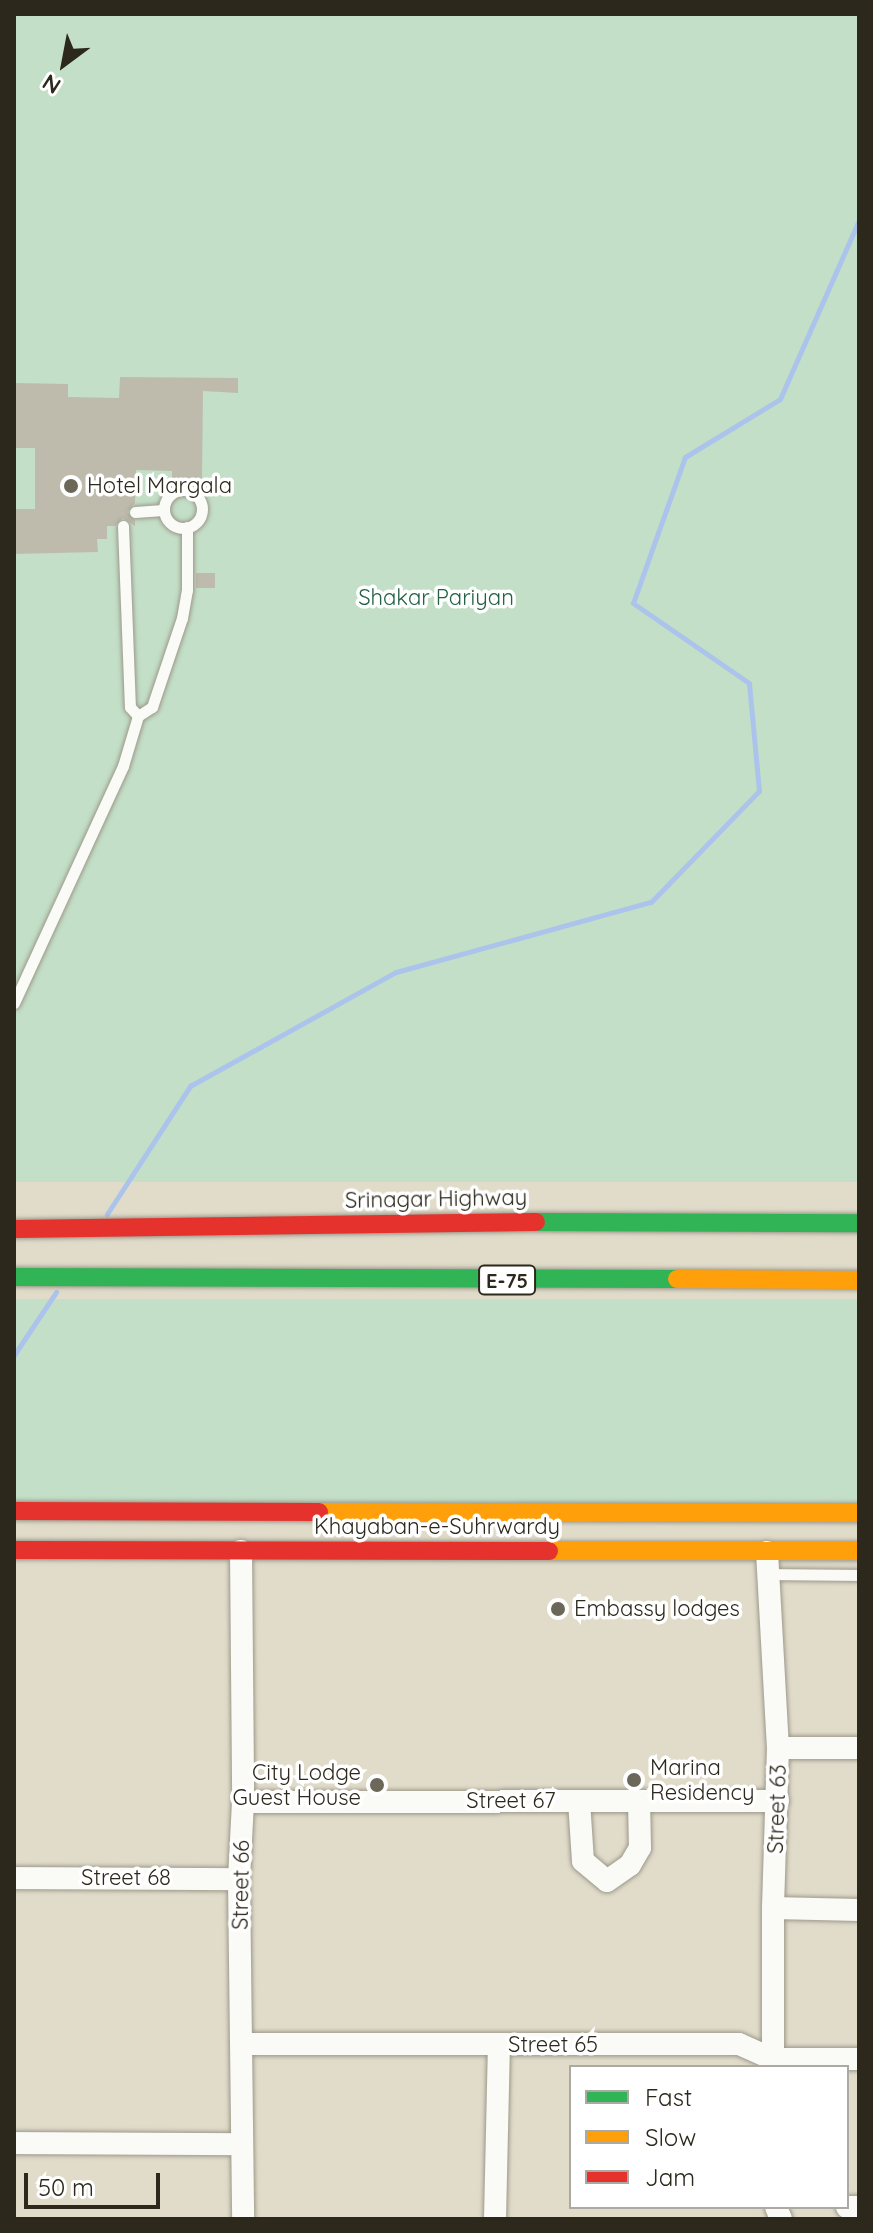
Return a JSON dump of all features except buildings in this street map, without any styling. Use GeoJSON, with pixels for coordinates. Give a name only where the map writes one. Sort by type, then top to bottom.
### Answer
{"type":"FeatureCollection","features":[{"type":"Feature","properties":{"kind":"main road","name":"Srinagar Highway"},"geometry":{"type":"LineString","coordinates":[[14,1229],[195,1225],[859,1223]]}},
{"type":"Feature","properties":{"kind":"main road"},"geometry":{"type":"LineString","coordinates":[[195,1225],[246,1235],[546,1234],[561,1250],[543,1266],[294,1265],[230,1276]]}},
{"type":"Feature","properties":{"kind":"main road"},"geometry":{"type":"LineString","coordinates":[[599,1241],[616,1233],[859,1235]]}},
{"type":"Feature","properties":{"kind":"main road"},"geometry":{"type":"LineString","coordinates":[[604,1261],[859,1265]]}},
{"type":"Feature","properties":{"kind":"main road","name":"E-75"},"geometry":{"type":"LineString","coordinates":[[14,1277],[154,1275],[859,1280]]}},
{"type":"Feature","properties":{"kind":"main road","name":"Khayaban-e-Suhrwardy"},"geometry":{"type":"LineString","coordinates":[[18,1531],[859,1513]]}},
{"type":"Feature","properties":{"kind":"main road","name":"Khayaban-e-Suhrwardy"},"geometry":{"type":"LineString","coordinates":[[18,1531],[241,1551],[767,1563],[859,1551]]}},
{"type":"Feature","properties":{"kind":"street","name":"Street 66"},"geometry":{"type":"LineString","coordinates":[[241,1551],[243,1802],[239,1879],[243,2219]]}},
{"type":"Feature","properties":{"kind":"street","name":"Street 63"},"geometry":{"type":"LineString","coordinates":[[767,1563],[778,1748],[773,1908],[773,2063]]}},
{"type":"Feature","properties":{"kind":"street"},"geometry":{"type":"LineString","coordinates":[[778,1748],[859,1748]]}},
{"type":"Feature","properties":{"kind":"street"},"geometry":{"type":"LineString","coordinates":[[579,1801],[583,1861],[607,1881],[630,1865],[640,1848],[639,1801]]}},
{"type":"Feature","properties":{"kind":"street","name":"Street 67"},"geometry":{"type":"LineString","coordinates":[[243,1802],[778,1801]]}},
{"type":"Feature","properties":{"kind":"street","name":"Street 68"},"geometry":{"type":"LineString","coordinates":[[14,1878],[239,1879]]}},
{"type":"Feature","properties":{"kind":"street"},"geometry":{"type":"LineString","coordinates":[[773,1908],[859,1910]]}},
{"type":"Feature","properties":{"kind":"street","name":"Street 65"},"geometry":{"type":"LineString","coordinates":[[243,2044],[739,2044],[773,2063],[859,2059]]}},
{"type":"Feature","properties":{"kind":"street"},"geometry":{"type":"LineString","coordinates":[[685,2044],[686,2065]]}},
{"type":"Feature","properties":{"kind":"street"},"geometry":{"type":"LineString","coordinates":[[738,2065],[739,2044]]}},
{"type":"Feature","properties":{"kind":"street"},"geometry":{"type":"LineString","coordinates":[[495,2219],[499,2045]]}},
{"type":"Feature","properties":{"kind":"street"},"geometry":{"type":"LineString","coordinates":[[14,2143],[242,2144]]}},
{"type":"Feature","properties":{"kind":"lane"},"geometry":{"type":"LineString","coordinates":[[176,491],[194,493],[202,511],[196,523],[187,527],[173,525],[163,510],[166,498],[176,491]]}},
{"type":"Feature","properties":{"kind":"lane"},"geometry":{"type":"LineString","coordinates":[[135,512],[163,510]]}},
{"type":"Feature","properties":{"kind":"lane"},"geometry":{"type":"LineString","coordinates":[[123,526],[130,707],[138,716]]}},
{"type":"Feature","properties":{"kind":"lane"},"geometry":{"type":"LineString","coordinates":[[14,1003],[123,766],[138,716],[152,707],[184,604],[187,527]]}},
{"type":"Feature","properties":{"kind":"lane"},"geometry":{"type":"LineString","coordinates":[[767,1563],[859,1575]]}},
{"type":"Feature","properties":{"kind":"green space","name":"Shakar Pariyan"},"geometry":{"type":"Polygon","coordinates":[[[14,14],[859,14],[859,1182],[14,1182],[14,14]]]}},
{"type":"Feature","properties":{"kind":"green space"},"geometry":{"type":"Polygon","coordinates":[[[14,1299],[859,1299],[859,1504],[14,1504],[14,1299]]]}},
{"type":"Feature","properties":{"kind":"waterway"},"geometry":{"type":"LineString","coordinates":[[107,1214],[190,1086],[396,972],[651,902],[759,791],[749,683],[633,603],[685,457],[780,399],[859,220]]}},
{"type":"Feature","properties":{"kind":"waterway"},"geometry":{"type":"LineString","coordinates":[[14,1355],[56,1292]]}},
{"type":"Feature","properties":{"kind":"traffic: fast"},"geometry":{"type":"LineString","coordinates":[[536,1222],[859,1223]]}},
{"type":"Feature","properties":{"kind":"traffic: fast"},"geometry":{"type":"LineString","coordinates":[[14,1277],[677,1279]]}},
{"type":"Feature","properties":{"kind":"traffic: slow"},"geometry":{"type":"LineString","coordinates":[[677,1279],[859,1280]]}},
{"type":"Feature","properties":{"kind":"traffic: slow"},"geometry":{"type":"LineString","coordinates":[[319,1512],[859,1513]]}},
{"type":"Feature","properties":{"kind":"traffic: slow"},"geometry":{"type":"LineString","coordinates":[[549,1551],[859,1551]]}},
{"type":"Feature","properties":{"kind":"traffic: jam"},"geometry":{"type":"LineString","coordinates":[[14,1229],[536,1222]]}},
{"type":"Feature","properties":{"kind":"traffic: jam"},"geometry":{"type":"LineString","coordinates":[[14,1511],[319,1512]]}},
{"type":"Feature","properties":{"kind":"traffic: jam"},"geometry":{"type":"LineString","coordinates":[[14,1550],[549,1551]]}},
{"type":"Feature","properties":{"kind":"place","name":"Hotel Margala"},"geometry":{"type":"Point","coordinates":[71,486]}},
{"type":"Feature","properties":{"kind":"place","name":"Embassy lodges"},"geometry":{"type":"Point","coordinates":[558,1609]}},
{"type":"Feature","properties":{"kind":"place","name":"Marina Residency"},"geometry":{"type":"Point","coordinates":[634,1780]}},
{"type":"Feature","properties":{"kind":"place","name":"City Lodge Guest House"},"geometry":{"type":"Point","coordinates":[377,1785]}}]}
